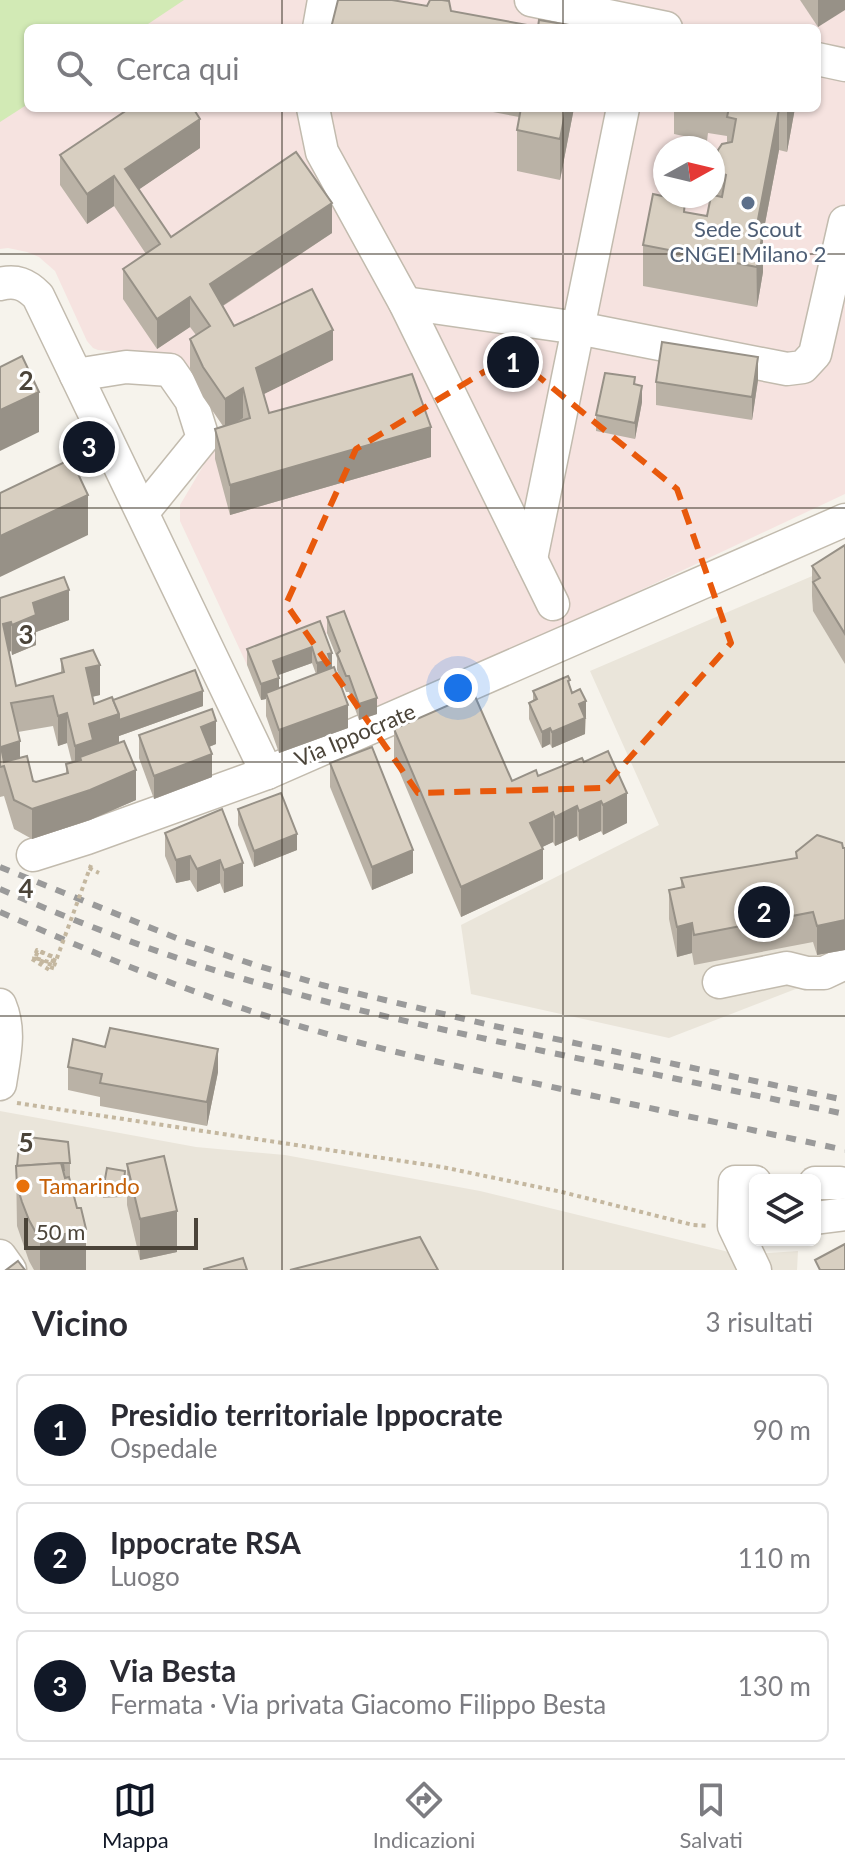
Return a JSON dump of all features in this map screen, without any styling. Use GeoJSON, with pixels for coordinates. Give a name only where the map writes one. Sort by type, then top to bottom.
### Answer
{"type":"FeatureCollection","features":[{"type":"Feature","properties":{"kind":"street"},"geometry":{"type":"LineString","coordinates":[[320,24],[324,0]]}},
{"type":"Feature","properties":{"kind":"street"},"geometry":{"type":"LineString","coordinates":[[531,0],[647,20]]}},
{"type":"Feature","properties":{"kind":"street"},"geometry":{"type":"LineString","coordinates":[[821,60],[845,65]]}},
{"type":"Feature","properties":{"kind":"street"},"geometry":{"type":"LineString","coordinates":[[314,112],[322,152],[405,303],[553,604]]}},
{"type":"Feature","properties":{"kind":"street"},"geometry":{"type":"LineString","coordinates":[[531,559],[622,112]]}},
{"type":"Feature","properties":{"kind":"street"},"geometry":{"type":"LineString","coordinates":[[405,303],[578,328],[787,369],[803,367],[815,354],[845,222]]}},
{"type":"Feature","properties":{"kind":"street"},"geometry":{"type":"LineString","coordinates":[[0,284],[20,283],[38,296],[267,773]]}},
{"type":"Feature","properties":{"kind":"street"},"geometry":{"type":"LineString","coordinates":[[76,375],[126,367],[170,370],[191,400],[203,438],[143,512]]}},
{"type":"Feature","properties":{"kind":"street","name":"Via Ippocrate"},"geometry":{"type":"LineString","coordinates":[[33,855],[267,773],[845,520]]}},
{"type":"Feature","properties":{"kind":"street"},"geometry":{"type":"LineString","coordinates":[[719,982],[787,968],[824,973],[845,963]]}},
{"type":"Feature","properties":{"kind":"street"},"geometry":{"type":"LineString","coordinates":[[0,1005],[6,1032],[6,1093]]}},
{"type":"Feature","properties":{"kind":"street"},"geometry":{"type":"LineString","coordinates":[[749,1182],[735,1182],[755,1270]]}},
{"type":"Feature","properties":{"kind":"street"},"geometry":{"type":"LineString","coordinates":[[821,1217],[845,1214]]}},
{"type":"Feature","properties":{"kind":"street"},"geometry":{"type":"LineString","coordinates":[[0,1256],[9,1270]]}},
{"type":"Feature","properties":{"kind":"street"},"geometry":{"type":"LineString","coordinates":[[0,1269],[9,1270]]}},
{"type":"Feature","properties":{"kind":"path"},"geometry":{"type":"LineString","coordinates":[[32,959],[51,971],[90,868]]}},
{"type":"Feature","properties":{"kind":"path"},"geometry":{"type":"LineString","coordinates":[[55,962],[34,958],[37,950],[54,957],[52,963],[35,958],[38,951],[47,955],[55,958],[55,962]]}},
{"type":"Feature","properties":{"kind":"path"},"geometry":{"type":"LineString","coordinates":[[6,1093],[442,1167],[562,1192],[693,1225],[744,1225]]}},
{"type":"Feature","properties":{"kind":"highlighted area"},"geometry":{"type":"Polygon","coordinates":[[[512,355],[677,489],[731,643],[603,788],[418,793],[286,604],[356,449],[512,355]]]}},
{"type":"Feature","properties":{"kind":"shaded area"},"geometry":{"type":"Polygon","coordinates":[[[0,0],[845,0],[845,494],[377,714],[344,627],[247,665],[180,521],[180,505],[225,429],[203,397],[190,369],[172,356],[93,348],[55,271],[39,257],[27,252],[0,249],[0,0]]]}},
{"type":"Feature","properties":{"kind":"shaded area"},"geometry":{"type":"Polygon","coordinates":[[[845,562],[845,970],[669,1038],[471,994],[461,925],[659,825],[590,671],[845,562]]]}},
{"type":"Feature","properties":{"kind":"shaded area"},"geometry":{"type":"Polygon","coordinates":[[[0,1111],[196,1147],[285,1155],[480,1191],[741,1255],[798,1251],[797,1270],[10,1270],[0,1267],[0,1111]]]}},
{"type":"Feature","properties":{"kind":"green space"},"geometry":{"type":"Polygon","coordinates":[[[0,0],[184,0],[148,24],[24,24],[24,107],[0,122],[0,0]]]}},
{"type":"Feature","properties":{"kind":"building"},"geometry":{"type":"Polygon","coordinates":[[[338,0],[392,0],[427,6],[430,0],[442,0],[449,1],[451,11],[522,24],[332,24],[338,0]]]}},
{"type":"Feature","properties":{"kind":"building"},"geometry":{"type":"Polygon","coordinates":[[[539,20],[563,24],[538,24],[539,20]]]}},
{"type":"Feature","properties":{"kind":"building"},"geometry":{"type":"Polygon","coordinates":[[[124,112],[196,112],[200,119],[125,169],[171,237],[296,152],[332,203],[210,284],[234,326],[312,289],[333,330],[256,368],[269,413],[412,374],[431,427],[230,485],[215,429],[250,418],[243,388],[225,399],[203,367],[190,339],[210,326],[190,297],[157,319],[123,269],[160,244],[114,176],[87,194],[60,155],[124,112]]]}},
{"type":"Feature","properties":{"kind":"building"},"geometry":{"type":"Polygon","coordinates":[[[520,112],[565,112],[560,139],[517,130],[520,112]]]}},
{"type":"Feature","properties":{"kind":"building"},"geometry":{"type":"Polygon","coordinates":[[[728,112],[778,112],[756,230],[763,231],[757,267],[643,245],[653,194],[653,208],[684,208],[684,212],[707,216],[709,208],[725,208],[725,143],[732,142],[736,119],[727,117],[728,112]]]}},
{"type":"Feature","properties":{"kind":"building"},"geometry":{"type":"Polygon","coordinates":[[[662,342],[758,357],[752,397],[656,382],[662,342]]]}},
{"type":"Feature","properties":{"kind":"building"},"geometry":{"type":"Polygon","coordinates":[[[22,356],[39,392],[0,410],[0,367],[22,356]]]}},
{"type":"Feature","properties":{"kind":"building"},"geometry":{"type":"Polygon","coordinates":[[[605,373],[635,377],[634,384],[642,386],[635,423],[596,415],[605,373]]]}},
{"type":"Feature","properties":{"kind":"building"},"geometry":{"type":"Polygon","coordinates":[[[71,459],[88,495],[0,536],[0,493],[71,459]]]}},
{"type":"Feature","properties":{"kind":"building"},"geometry":{"type":"Polygon","coordinates":[[[845,545],[845,634],[813,582],[820,578],[812,566],[845,545]]]}},
{"type":"Feature","properties":{"kind":"building"},"geometry":{"type":"Polygon","coordinates":[[[64,577],[69,590],[33,603],[36,615],[12,625],[11,622],[3,624],[16,686],[64,672],[61,659],[93,650],[100,665],[86,668],[94,704],[112,697],[119,714],[89,724],[93,740],[75,746],[67,713],[58,716],[53,696],[11,703],[20,741],[1,747],[4,762],[27,756],[33,781],[36,782],[68,773],[66,764],[124,741],[136,770],[90,790],[32,809],[14,800],[4,766],[0,767],[0,598],[64,577]]]}},
{"type":"Feature","properties":{"kind":"building"},"geometry":{"type":"Polygon","coordinates":[[[344,611],[377,698],[359,704],[337,654],[340,651],[327,617],[344,611]]]}},
{"type":"Feature","properties":{"kind":"building"},"geometry":{"type":"Polygon","coordinates":[[[320,621],[332,653],[328,654],[330,660],[317,663],[312,647],[273,661],[279,678],[261,684],[247,649],[320,621]]]}},
{"type":"Feature","properties":{"kind":"building"},"geometry":{"type":"Polygon","coordinates":[[[334,667],[348,705],[279,730],[266,693],[334,667]]]}},
{"type":"Feature","properties":{"kind":"building"},"geometry":{"type":"Polygon","coordinates":[[[195,670],[203,691],[119,720],[113,700],[195,670]]]}},
{"type":"Feature","properties":{"kind":"building"},"geometry":{"type":"Polygon","coordinates":[[[568,676],[572,693],[580,689],[586,701],[579,704],[585,718],[552,732],[550,728],[542,732],[529,703],[537,699],[533,691],[568,676]]]}},
{"type":"Feature","properties":{"kind":"building"},"geometry":{"type":"Polygon","coordinates":[[[474,694],[512,781],[536,770],[538,776],[582,758],[584,762],[608,751],[627,793],[603,805],[601,801],[579,811],[577,806],[555,817],[553,812],[530,823],[543,849],[461,887],[394,729],[474,694]]]}},
{"type":"Feature","properties":{"kind":"building"},"geometry":{"type":"Polygon","coordinates":[[[212,709],[216,721],[201,727],[212,754],[154,776],[139,735],[212,709]]]}},
{"type":"Feature","properties":{"kind":"building"},"geometry":{"type":"Polygon","coordinates":[[[372,747],[413,850],[372,867],[330,763],[372,747]]]}},
{"type":"Feature","properties":{"kind":"building"},"geometry":{"type":"Polygon","coordinates":[[[281,793],[297,834],[254,851],[238,809],[281,793]]]}},
{"type":"Feature","properties":{"kind":"building"},"geometry":{"type":"Polygon","coordinates":[[[222,809],[243,863],[224,870],[220,860],[197,869],[190,856],[176,860],[165,833],[222,809]]]}},
{"type":"Feature","properties":{"kind":"building"},"geometry":{"type":"Polygon","coordinates":[[[817,835],[842,843],[845,848],[845,920],[817,926],[813,912],[694,935],[692,923],[677,927],[669,890],[684,887],[681,878],[797,858],[796,852],[817,835]]]}},
{"type":"Feature","properties":{"kind":"building"},"geometry":{"type":"Polygon","coordinates":[[[110,1028],[218,1049],[207,1102],[100,1083],[102,1074],[68,1067],[73,1039],[105,1047],[110,1028]]]}},
{"type":"Feature","properties":{"kind":"building"},"geometry":{"type":"Polygon","coordinates":[[[20,1136],[68,1142],[70,1163],[63,1163],[64,1171],[61,1163],[17,1166],[20,1136]]]}},
{"type":"Feature","properties":{"kind":"building"},"geometry":{"type":"Polygon","coordinates":[[[164,1156],[177,1211],[140,1219],[127,1164],[164,1156]]]}},
{"type":"Feature","properties":{"kind":"building"},"geometry":{"type":"Polygon","coordinates":[[[61,1163],[65,1178],[69,1177],[77,1208],[81,1208],[86,1229],[40,1240],[22,1202],[16,1166],[61,1163]]]}},
{"type":"Feature","properties":{"kind":"building"},"geometry":{"type":"Polygon","coordinates":[[[107,1168],[125,1171],[123,1189],[103,1190],[107,1168]]]}},
{"type":"Feature","properties":{"kind":"building"},"geometry":{"type":"Polygon","coordinates":[[[420,1237],[438,1270],[290,1270],[420,1237]]]}},
{"type":"Feature","properties":{"kind":"building"},"geometry":{"type":"Polygon","coordinates":[[[845,1244],[845,1270],[820,1270],[815,1260],[845,1244]]]}},
{"type":"Feature","properties":{"kind":"building"},"geometry":{"type":"Polygon","coordinates":[[[243,1258],[247,1270],[204,1270],[204,1269],[243,1258]]]}},
{"type":"Feature","properties":{"kind":"building"},"geometry":{"type":"Polygon","coordinates":[[[18,1261],[25,1270],[6,1270],[18,1261]]]}},
{"type":"Feature","properties":{"kind":"railway"},"geometry":{"type":"LineString","coordinates":[[0,867],[181,940],[322,985],[494,1026],[845,1100]]}},
{"type":"Feature","properties":{"kind":"railway"},"geometry":{"type":"LineString","coordinates":[[0,889],[151,949],[318,1000],[468,1035],[845,1114]]}},
{"type":"Feature","properties":{"kind":"railway"},"geometry":{"type":"LineString","coordinates":[[0,912],[152,975],[306,1028],[468,1069],[845,1150]]}},
{"type":"Feature","properties":{"kind":"place","name":"Sede Scout CNGEI Milano 2"},"geometry":{"type":"Point","coordinates":[748,203]}},
{"type":"Feature","properties":{"kind":"place","name":"Presidio territoriale Ippocrate"},"geometry":{"type":"Point","coordinates":[513,362]}},
{"type":"Feature","properties":{"kind":"place","name":"Via Besta"},"geometry":{"type":"Point","coordinates":[89,447]}},
{"type":"Feature","properties":{"kind":"place","name":"Ippocrate RSA"},"geometry":{"type":"Point","coordinates":[764,912]}},
{"type":"Feature","properties":{"kind":"place","name":"Tamarindo"},"geometry":{"type":"Point","coordinates":[23,1186]}}]}
